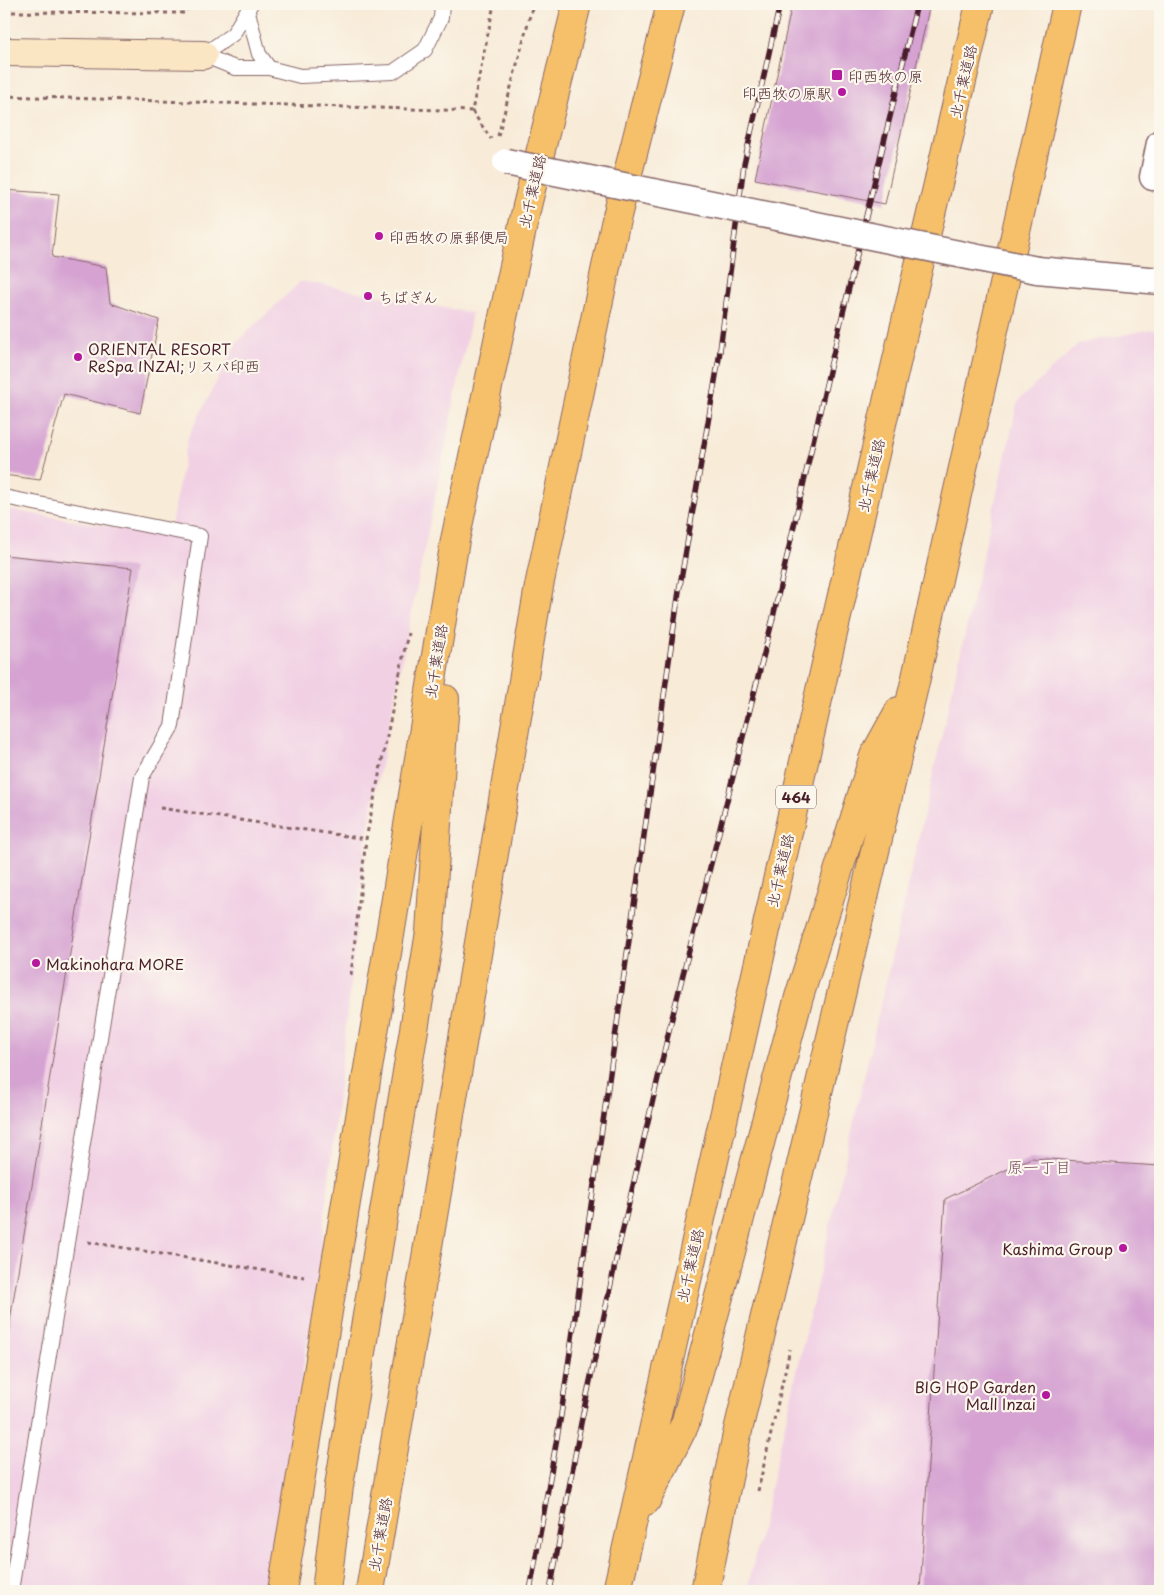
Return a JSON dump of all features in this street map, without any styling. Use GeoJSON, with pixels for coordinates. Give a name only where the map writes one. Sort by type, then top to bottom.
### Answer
{"type":"FeatureCollection","features":[{"type":"Feature","properties":{"kind":"highway","name":"北千葉道路"},"geometry":{"type":"LineString","coordinates":[[282,1591],[455,540],[527,206],[577,4]]}},
{"type":"Feature","properties":{"kind":"highway","name":"北千葉道路"},"geometry":{"type":"LineString","coordinates":[[370,1591],[539,586],[615,224],[671,4]]}},
{"type":"Feature","properties":{"kind":"highway","name":"北千葉道路"},"geometry":{"type":"LineString","coordinates":[[617,1591],[826,665],[980,4]]}},
{"type":"Feature","properties":{"kind":"highway"},"geometry":{"type":"LineString","coordinates":[[705,1591],[736,1439],[915,682],[1067,4]]}},
{"type":"Feature","properties":{"kind":"highway"},"geometry":{"type":"LineString","coordinates":[[326,1591],[339,1486],[430,932],[455,540]]}},
{"type":"Feature","properties":{"kind":"highway"},"geometry":{"type":"LineString","coordinates":[[627,1540],[685,1424],[807,969],[874,756],[915,682]]}},
{"type":"Feature","properties":{"kind":"street"},"geometry":{"type":"LineString","coordinates":[[4,52],[203,54]]}},
{"type":"Feature","properties":{"kind":"street"},"geometry":{"type":"LineString","coordinates":[[1153,176],[1160,143]]}},
{"type":"Feature","properties":{"kind":"street"},"geometry":{"type":"LineString","coordinates":[[501,153],[1037,270],[1160,282]]}},
{"type":"Feature","properties":{"kind":"lane"},"geometry":{"type":"LineString","coordinates":[[203,54],[235,68],[269,68],[300,76],[393,72],[425,50],[441,18],[442,4]]}},
{"type":"Feature","properties":{"kind":"lane"},"geometry":{"type":"LineString","coordinates":[[250,8],[260,54],[269,68]]}},
{"type":"Feature","properties":{"kind":"lane"},"geometry":{"type":"LineString","coordinates":[[203,54],[233,34],[250,8]]}},
{"type":"Feature","properties":{"kind":"lane"},"geometry":{"type":"LineString","coordinates":[[4,497],[200,536],[172,726],[142,777],[137,804],[11,1591]]}},
{"type":"Feature","properties":{"kind":"path"},"geometry":{"type":"LineString","coordinates":[[4,12],[185,14],[190,4]]}},
{"type":"Feature","properties":{"kind":"path"},"geometry":{"type":"LineString","coordinates":[[501,153],[533,4]]}},
{"type":"Feature","properties":{"kind":"path"},"geometry":{"type":"LineString","coordinates":[[137,804],[366,839]]}},
{"type":"Feature","properties":{"kind":"path"},"geometry":{"type":"LineString","coordinates":[[68,1239],[308,1278]]}},
{"type":"Feature","properties":{"kind":"shaded area"},"geometry":{"type":"Polygon","coordinates":[[[301,281],[472,313],[366,839],[318,1280],[264,1591],[4,1591],[4,509],[169,536],[188,437],[237,342],[301,281]]]}},
{"type":"Feature","properties":{"kind":"shaded area"},"geometry":{"type":"Polygon","coordinates":[[[1151,329],[1160,330],[1160,1591],[747,1591],[1018,401],[1078,344],[1151,329]]]}},
{"type":"Feature","properties":{"kind":"building","name":"印西牧の原駅"},"geometry":{"type":"Polygon","coordinates":[[[792,4],[930,4],[885,204],[755,179],[792,4]]]}},
{"type":"Feature","properties":{"kind":"building","name":"ORIENTAL RESORT ReSpa INZAI;リスパ印西"},"geometry":{"type":"Polygon","coordinates":[[[4,190],[59,194],[52,257],[106,267],[110,303],[159,320],[140,413],[64,394],[40,480],[4,475],[4,190]]]}},
{"type":"Feature","properties":{"kind":"building","name":"Makinohara MORE"},"geometry":{"type":"Polygon","coordinates":[[[4,555],[133,568],[5,1351],[4,1351],[4,555]]]}},
{"type":"Feature","properties":{"kind":"building","name":"BIG HOP Garden Mall Inzai"},"geometry":{"type":"Polygon","coordinates":[[[1031,1158],[1160,1166],[1160,1591],[920,1591],[945,1199],[1031,1158]]]}},
{"type":"Feature","properties":{"kind":"railway"},"geometry":{"type":"LineString","coordinates":[[530,1591],[561,1415],[679,591],[719,358],[744,164],[780,4]]}},
{"type":"Feature","properties":{"kind":"railway"},"geometry":{"type":"LineString","coordinates":[[550,1591],[581,1423],[619,1246],[671,1022],[772,622],[830,367],[917,4]]}},
{"type":"Feature","properties":{"kind":"place","name":"印西牧の原"},"geometry":{"type":"Point","coordinates":[837,75]}},
{"type":"Feature","properties":{"kind":"place","name":"印西牧の原駅"},"geometry":{"type":"Point","coordinates":[842,92]}},
{"type":"Feature","properties":{"kind":"place","name":"印西牧の原郵便局"},"geometry":{"type":"Point","coordinates":[379,236]}},
{"type":"Feature","properties":{"kind":"place","name":"ちばぎん"},"geometry":{"type":"Point","coordinates":[368,296]}},
{"type":"Feature","properties":{"kind":"place","name":"ORIENTAL RESORT ReSpa INZAI;リスパ印西"},"geometry":{"type":"Point","coordinates":[78,357]}},
{"type":"Feature","properties":{"kind":"place","name":"Makinohara MORE"},"geometry":{"type":"Point","coordinates":[36,963]}},
{"type":"Feature","properties":{"kind":"place","name":"Kashima Group"},"geometry":{"type":"Point","coordinates":[1123,1248]}},
{"type":"Feature","properties":{"kind":"place","name":"BIG HOP Garden Mall Inzai"},"geometry":{"type":"Point","coordinates":[1046,1395]}},
{"type":"Feature","properties":{"kind":"district","name":"原一丁目"},"geometry":{"type":"Point","coordinates":[1039,1166]}}]}
